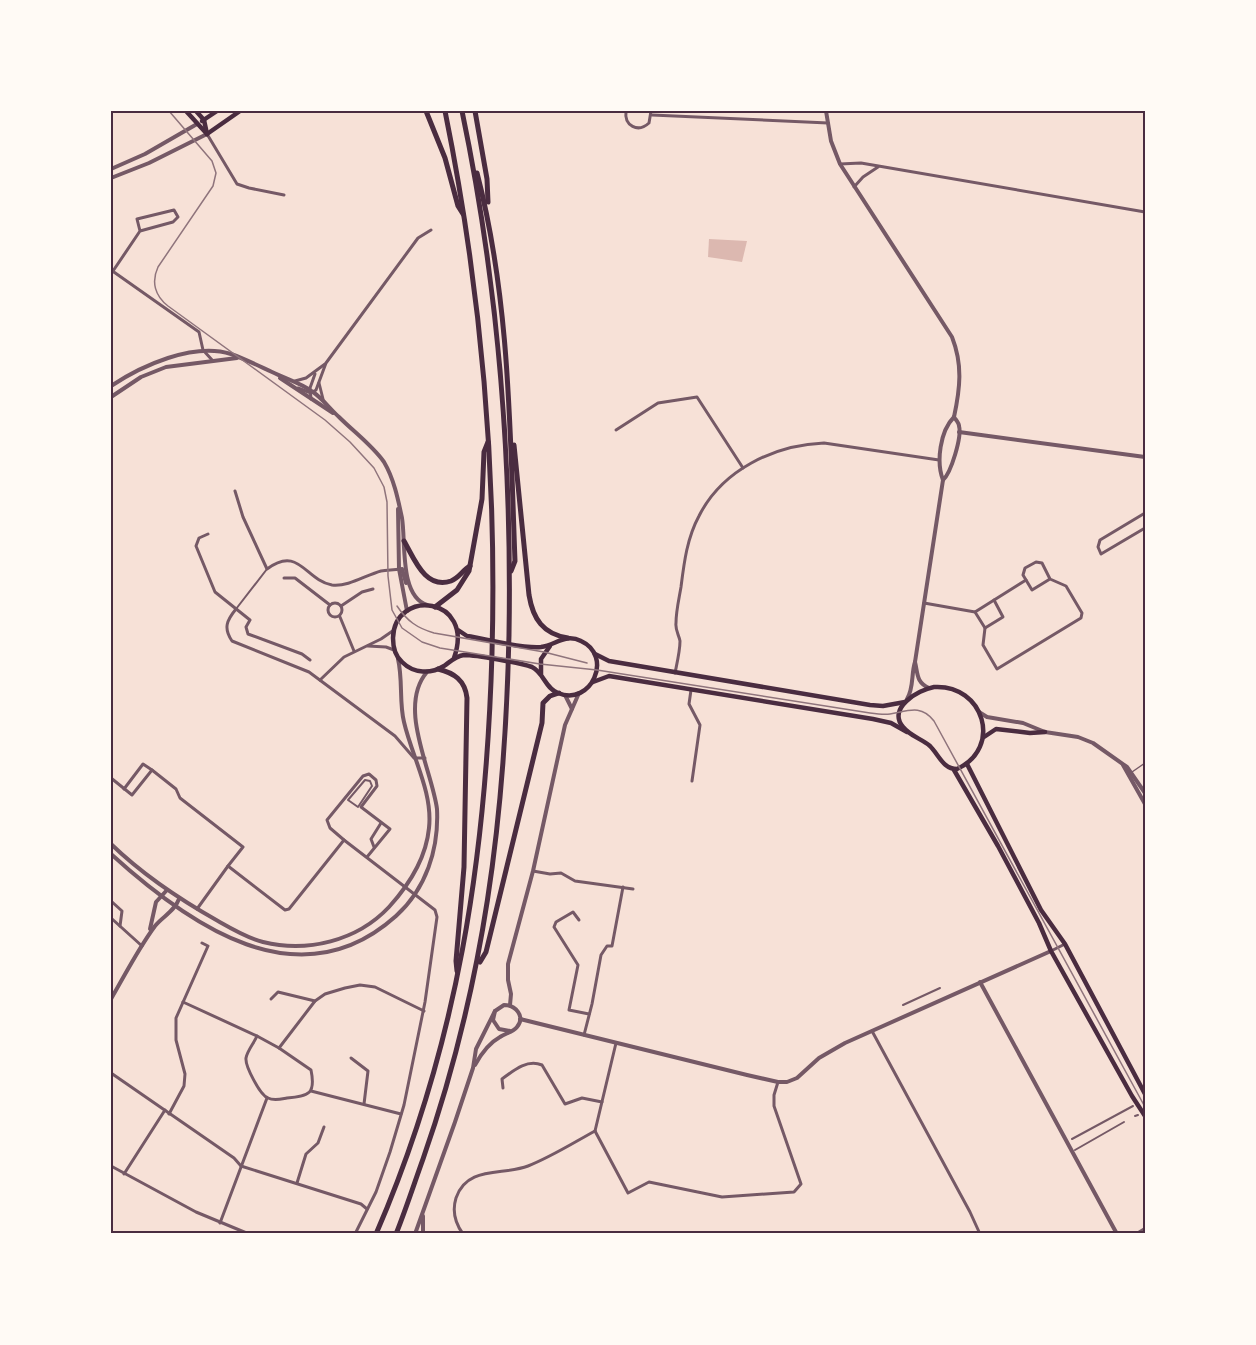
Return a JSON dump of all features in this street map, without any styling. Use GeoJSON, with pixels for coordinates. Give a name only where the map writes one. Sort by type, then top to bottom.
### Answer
{"type":"FeatureCollection","features":[{"type":"Feature","properties":{"kind":"highway"},"geometry":{"type":"LineString","coordinates":[[426,111],[445,158],[458,206],[464,216]]}},
{"type":"Feature","properties":{"kind":"highway"},"geometry":{"type":"LineString","coordinates":[[376,1234],[417,1131],[433,1079],[458,976],[477,865],[489,726],[493,570],[489,441],[479,325],[464,216],[445,111]]}},
{"type":"Feature","properties":{"kind":"highway"},"geometry":{"type":"LineString","coordinates":[[475,111],[487,179],[488,216],[504,336],[531,603],[541,626],[550,633],[568,638]]}},
{"type":"Feature","properties":{"kind":"highway"},"geometry":{"type":"LineString","coordinates":[[462,112],[488,216]]}},
{"type":"Feature","properties":{"kind":"highway"},"geometry":{"type":"LineString","coordinates":[[396,1234],[444,1098],[477,966],[494,864],[502,777],[510,573],[507,474],[499,357],[478,196],[462,112]]}},
{"type":"Feature","properties":{"kind":"highway"},"geometry":{"type":"LineString","coordinates":[[509,396],[515,561],[510,573]]}},
{"type":"Feature","properties":{"kind":"highway"},"geometry":{"type":"LineString","coordinates":[[435,607],[461,586],[470,566],[482,499],[484,452],[489,441]]}},
{"type":"Feature","properties":{"kind":"highway"},"geometry":{"type":"LineString","coordinates":[[404,541],[422,571],[432,580],[449,581],[470,566]]}},
{"type":"Feature","properties":{"kind":"highway"},"geometry":{"type":"LineString","coordinates":[[438,669],[451,673],[461,680],[467,698],[464,867],[456,961],[458,976]]}},
{"type":"Feature","properties":{"kind":"highway"},"geometry":{"type":"LineString","coordinates":[[477,966],[486,952],[507,869],[542,723],[543,703],[550,696],[559,693]]}},
{"type":"Feature","properties":{"kind":"highway"},"geometry":{"type":"LineString","coordinates":[[400,1223],[401,1234]]}},
{"type":"Feature","properties":{"kind":"main road"},"geometry":{"type":"LineString","coordinates":[[186,111],[207,134]]}},
{"type":"Feature","properties":{"kind":"main road"},"geometry":{"type":"LineString","coordinates":[[196,111],[204,120],[207,134]]}},
{"type":"Feature","properties":{"kind":"main road"},"geometry":{"type":"LineString","coordinates":[[197,124],[217,111]]}},
{"type":"Feature","properties":{"kind":"main road"},"geometry":{"type":"LineString","coordinates":[[207,134],[240,111]]}},
{"type":"Feature","properties":{"kind":"main road"},"geometry":{"type":"LineString","coordinates":[[954,770],[967,764],[979,750],[982,739],[982,722],[979,712],[969,698],[957,690],[943,687],[930,688],[905,702],[883,706],[870,705],[609,661],[594,653],[583,642],[568,638],[541,647],[477,638],[463,634],[450,616],[428,605],[407,611],[399,618],[394,630],[394,651],[398,658],[412,669],[427,672],[438,669],[454,658],[464,655],[524,665],[535,669],[549,687],[566,695],[579,693],[593,682],[609,676],[873,719],[895,724],[927,744],[946,766],[954,770],[1039,922],[1051,951],[1140,1115]]}},
{"type":"Feature","properties":{"kind":"main road"},"geometry":{"type":"LineString","coordinates":[[454,658],[458,644],[458,630]]}},
{"type":"Feature","properties":{"kind":"main road"},"geometry":{"type":"LineString","coordinates":[[542,676],[541,659],[552,644]]}},
{"type":"Feature","properties":{"kind":"main road"},"geometry":{"type":"LineString","coordinates":[[593,682],[598,666],[594,653]]}},
{"type":"Feature","properties":{"kind":"main road"},"geometry":{"type":"LineString","coordinates":[[905,702],[899,712],[899,720],[907,732]]}},
{"type":"Feature","properties":{"kind":"main road"},"geometry":{"type":"LineString","coordinates":[[982,739],[988,732],[996,729],[1030,733],[1045,732]]}},
{"type":"Feature","properties":{"kind":"main road"},"geometry":{"type":"LineString","coordinates":[[967,764],[1041,910],[1065,944],[1145,1094]]}},
{"type":"Feature","properties":{"kind":"main road"},"geometry":{"type":"LineString","coordinates":[[1140,1115],[1145,1106]]}},
{"type":"Feature","properties":{"kind":"street"},"geometry":{"type":"LineString","coordinates":[[626,111],[626,121],[637,129],[650,123],[652,113],[828,123]]}},
{"type":"Feature","properties":{"kind":"street"},"geometry":{"type":"LineString","coordinates":[[826,111],[831,141],[840,164],[946,326],[959,359],[960,373],[954,417],[946,425],[939,460],[943,480],[910,693],[905,702]]}},
{"type":"Feature","properties":{"kind":"street"},"geometry":{"type":"LineString","coordinates":[[111,169],[145,154],[197,124]]}},
{"type":"Feature","properties":{"kind":"street"},"geometry":{"type":"LineString","coordinates":[[111,178],[149,164],[207,134],[237,184],[284,195]]}},
{"type":"Feature","properties":{"kind":"street"},"geometry":{"type":"LineString","coordinates":[[840,164],[861,163],[1145,212]]}},
{"type":"Feature","properties":{"kind":"street"},"geometry":{"type":"LineString","coordinates":[[854,187],[863,177],[879,167]]}},
{"type":"Feature","properties":{"kind":"street"},"geometry":{"type":"LineString","coordinates":[[140,231],[137,219],[174,210],[177,213],[178,217],[173,222],[140,231],[112,272],[199,332],[204,352],[215,363]]}},
{"type":"Feature","properties":{"kind":"street"},"geometry":{"type":"LineString","coordinates":[[291,382],[306,378],[326,363],[418,238],[431,230]]}},
{"type":"Feature","properties":{"kind":"street"},"geometry":{"type":"LineString","coordinates":[[111,386],[153,362],[184,354],[204,352],[223,353],[238,358],[311,391],[324,400],[383,462],[395,487],[398,502],[404,541],[402,569],[419,602],[428,605]]}},
{"type":"Feature","properties":{"kind":"street"},"geometry":{"type":"LineString","coordinates":[[111,397],[153,371],[173,366],[215,363],[238,358]]}},
{"type":"Feature","properties":{"kind":"street"},"geometry":{"type":"LineString","coordinates":[[311,391],[326,363]]}},
{"type":"Feature","properties":{"kind":"street"},"geometry":{"type":"LineString","coordinates":[[312,400],[312,379],[318,370]]}},
{"type":"Feature","properties":{"kind":"street"},"geometry":{"type":"LineString","coordinates":[[320,378],[320,392],[324,400]]}},
{"type":"Feature","properties":{"kind":"street"},"geometry":{"type":"LineString","coordinates":[[291,382],[312,400],[339,417]]}},
{"type":"Feature","properties":{"kind":"street"},"geometry":{"type":"LineString","coordinates":[[616,430],[658,403],[697,397],[743,468]]}},
{"type":"Feature","properties":{"kind":"street"},"geometry":{"type":"LineString","coordinates":[[943,480],[953,465],[959,432],[960,426],[954,417]]}},
{"type":"Feature","properties":{"kind":"street"},"geometry":{"type":"LineString","coordinates":[[946,425],[952,422],[960,426]]}},
{"type":"Feature","properties":{"kind":"street"},"geometry":{"type":"LineString","coordinates":[[959,432],[1145,457]]}},
{"type":"Feature","properties":{"kind":"street"},"geometry":{"type":"LineString","coordinates":[[675,673],[680,640],[676,622],[690,537],[699,515],[726,481],[756,460],[784,449],[812,444],[939,460]]}},
{"type":"Feature","properties":{"kind":"street"},"geometry":{"type":"LineString","coordinates":[[940,466],[946,469],[953,465]]}},
{"type":"Feature","properties":{"kind":"street"},"geometry":{"type":"LineString","coordinates":[[235,491],[243,518],[267,569]]}},
{"type":"Feature","properties":{"kind":"street"},"geometry":{"type":"LineString","coordinates":[[398,502],[407,611]]}},
{"type":"Feature","properties":{"kind":"street"},"geometry":{"type":"LineString","coordinates":[[1145,513],[1100,540],[1098,547],[1101,554],[1145,528]]}},
{"type":"Feature","properties":{"kind":"street"},"geometry":{"type":"LineString","coordinates":[[208,534],[200,538],[196,546],[214,591],[250,620],[246,627],[248,634],[302,654],[310,660]]}},
{"type":"Feature","properties":{"kind":"street"},"geometry":{"type":"LineString","coordinates":[[402,569],[382,571],[341,584],[325,583],[303,566],[291,561],[278,562],[267,569],[226,625],[230,639],[240,646],[295,666],[320,680],[395,736],[415,759]]}},
{"type":"Feature","properties":{"kind":"street"},"geometry":{"type":"LineString","coordinates":[[975,612],[985,628],[983,645],[997,669],[1081,618],[1082,613],[1066,586],[1050,579],[1041,563],[1036,562],[1024,568],[1023,575],[1032,590],[1050,579]]}},
{"type":"Feature","properties":{"kind":"street"},"geometry":{"type":"LineString","coordinates":[[284,578],[295,578],[330,605]]}},
{"type":"Feature","properties":{"kind":"street"},"geometry":{"type":"LineString","coordinates":[[924,603],[975,612],[1026,580]]}},
{"type":"Feature","properties":{"kind":"street"},"geometry":{"type":"LineString","coordinates":[[341,606],[362,592],[373,589]]}},
{"type":"Feature","properties":{"kind":"street"},"geometry":{"type":"LineString","coordinates":[[985,628],[1003,617],[993,600]]}},
{"type":"Feature","properties":{"kind":"street"},"geometry":{"type":"LineString","coordinates":[[330,605],[337,603],[341,606],[343,610],[339,616]]}},
{"type":"Feature","properties":{"kind":"street"},"geometry":{"type":"LineString","coordinates":[[330,605],[328,609],[331,616],[339,616]]}},
{"type":"Feature","properties":{"kind":"street"},"geometry":{"type":"LineString","coordinates":[[339,616],[354,651]]}},
{"type":"Feature","properties":{"kind":"street"},"geometry":{"type":"LineString","coordinates":[[320,680],[340,660],[394,630]]}},
{"type":"Feature","properties":{"kind":"street"},"geometry":{"type":"LineString","coordinates":[[366,646],[386,647],[394,651]]}},
{"type":"Feature","properties":{"kind":"street"},"geometry":{"type":"LineString","coordinates":[[111,844],[179,899],[254,939],[279,945],[304,946],[337,939],[360,930],[381,915],[405,887],[421,859],[430,823],[427,799],[402,712],[398,658]]}},
{"type":"Feature","properties":{"kind":"street"},"geometry":{"type":"LineString","coordinates":[[915,662],[917,677],[930,688]]}},
{"type":"Feature","properties":{"kind":"street"},"geometry":{"type":"LineString","coordinates":[[111,854],[160,897],[244,945],[276,953],[305,955],[330,952],[360,942],[393,919],[413,893],[429,866],[437,824],[435,794],[417,729],[416,714],[418,692],[427,672]]}},
{"type":"Feature","properties":{"kind":"street"},"geometry":{"type":"LineString","coordinates":[[691,690],[689,704],[700,725],[692,781]]}},
{"type":"Feature","properties":{"kind":"street"},"geometry":{"type":"LineString","coordinates":[[510,1005],[508,964],[533,871],[561,740],[579,693]]}},
{"type":"Feature","properties":{"kind":"street"},"geometry":{"type":"LineString","coordinates":[[566,695],[572,709]]}},
{"type":"Feature","properties":{"kind":"street"},"geometry":{"type":"LineString","coordinates":[[979,712],[987,717],[1023,723],[1045,732],[1086,740],[1107,751],[1131,772],[1145,793]]}},
{"type":"Feature","properties":{"kind":"street"},"geometry":{"type":"LineString","coordinates":[[415,759],[425,758]]}},
{"type":"Feature","properties":{"kind":"street"},"geometry":{"type":"LineString","coordinates":[[124,789],[143,764],[176,789],[180,798],[243,847],[197,909]]}},
{"type":"Feature","properties":{"kind":"street"},"geometry":{"type":"LineString","coordinates":[[1123,765],[1145,804]]}},
{"type":"Feature","properties":{"kind":"street"},"geometry":{"type":"LineString","coordinates":[[111,778],[132,795],[152,770]]}},
{"type":"Feature","properties":{"kind":"street"},"geometry":{"type":"LineString","coordinates":[[355,1234],[385,1167],[401,1114],[424,1011],[437,917],[433,908],[344,840],[330,828],[327,820],[363,776],[369,774],[376,780],[377,786],[361,807],[390,829],[367,857]]}},
{"type":"Feature","properties":{"kind":"street"},"geometry":{"type":"LineString","coordinates":[[365,780],[370,781],[372,786],[358,807],[348,800],[365,780]]}},
{"type":"Feature","properties":{"kind":"street"},"geometry":{"type":"LineString","coordinates":[[375,847],[370,838],[381,823]]}},
{"type":"Feature","properties":{"kind":"street"},"geometry":{"type":"LineString","coordinates":[[228,866],[285,910],[289,909],[344,840]]}},
{"type":"Feature","properties":{"kind":"street"},"geometry":{"type":"LineString","coordinates":[[533,871],[561,873],[575,881],[633,889]]}},
{"type":"Feature","properties":{"kind":"street"},"geometry":{"type":"LineString","coordinates":[[584,1035],[601,955],[608,946],[612,946],[623,887]]}},
{"type":"Feature","properties":{"kind":"street"},"geometry":{"type":"LineString","coordinates":[[112,996],[148,935],[154,918],[154,907],[167,890]]}},
{"type":"Feature","properties":{"kind":"street"},"geometry":{"type":"LineString","coordinates":[[148,935],[160,920],[176,907],[179,899]]}},
{"type":"Feature","properties":{"kind":"street"},"geometry":{"type":"LineString","coordinates":[[111,901],[122,911],[120,927]]}},
{"type":"Feature","properties":{"kind":"street"},"geometry":{"type":"LineString","coordinates":[[579,920],[573,912],[556,922],[554,927],[578,965],[569,1010],[588,1014]]}},
{"type":"Feature","properties":{"kind":"street"},"geometry":{"type":"LineString","coordinates":[[111,918],[142,946]]}},
{"type":"Feature","properties":{"kind":"street"},"geometry":{"type":"LineString","coordinates":[[169,1114],[184,1086],[186,1074],[175,1029],[176,1018],[208,946],[202,943]]}},
{"type":"Feature","properties":{"kind":"street"},"geometry":{"type":"LineString","coordinates":[[520,1020],[778,1082],[787,1082],[797,1077],[826,1053],[1065,944]]}},
{"type":"Feature","properties":{"kind":"street"},"geometry":{"type":"LineString","coordinates":[[980,982],[1117,1234]]}},
{"type":"Feature","properties":{"kind":"street"},"geometry":{"type":"LineString","coordinates":[[279,1048],[315,1001],[325,994],[345,988],[367,985],[424,1011]]}},
{"type":"Feature","properties":{"kind":"street"},"geometry":{"type":"LineString","coordinates":[[903,1005],[940,988]]}},
{"type":"Feature","properties":{"kind":"street"},"geometry":{"type":"LineString","coordinates":[[271,999],[278,992],[315,1001]]}},
{"type":"Feature","properties":{"kind":"street"},"geometry":{"type":"LineString","coordinates":[[183,1002],[257,1036],[311,1070],[313,1080],[311,1091],[306,1096],[267,1098]]}},
{"type":"Feature","properties":{"kind":"street"},"geometry":{"type":"LineString","coordinates":[[415,1234],[473,1068],[476,1049],[495,1011],[501,1006],[510,1005],[518,1010],[520,1020],[518,1026],[492,1043],[473,1068]]}},
{"type":"Feature","properties":{"kind":"street"},"geometry":{"type":"LineString","coordinates":[[495,1011],[493,1020],[496,1028],[504,1032],[510,1031]]}},
{"type":"Feature","properties":{"kind":"street"},"geometry":{"type":"LineString","coordinates":[[872,1031],[980,1234]]}},
{"type":"Feature","properties":{"kind":"street"},"geometry":{"type":"LineString","coordinates":[[257,1036],[246,1057],[253,1078],[267,1098]]}},
{"type":"Feature","properties":{"kind":"street"},"geometry":{"type":"LineString","coordinates":[[616,1043],[595,1131],[628,1193],[649,1182],[722,1197],[794,1192],[800,1188],[801,1184],[774,1106],[774,1095],[778,1082]]}},
{"type":"Feature","properties":{"kind":"street"},"geometry":{"type":"LineString","coordinates":[[351,1058],[368,1071],[364,1104]]}},
{"type":"Feature","properties":{"kind":"street"},"geometry":{"type":"LineString","coordinates":[[503,1088],[502,1079],[513,1071],[525,1065],[538,1063],[542,1065],[565,1104],[582,1098],[602,1102]]}},
{"type":"Feature","properties":{"kind":"street"},"geometry":{"type":"LineString","coordinates":[[111,1073],[234,1158],[241,1166],[361,1204],[367,1209]]}},
{"type":"Feature","properties":{"kind":"street"},"geometry":{"type":"LineString","coordinates":[[311,1091],[401,1114]]}},
{"type":"Feature","properties":{"kind":"street"},"geometry":{"type":"LineString","coordinates":[[219,1223],[267,1098]]}},
{"type":"Feature","properties":{"kind":"street"},"geometry":{"type":"LineString","coordinates":[[1072,1139],[1133,1106]]}},
{"type":"Feature","properties":{"kind":"street"},"geometry":{"type":"LineString","coordinates":[[124,1174],[165,1110]]}},
{"type":"Feature","properties":{"kind":"street"},"geometry":{"type":"LineString","coordinates":[[1075,1150],[1124,1122]]}},
{"type":"Feature","properties":{"kind":"street"},"geometry":{"type":"LineString","coordinates":[[297,1183],[306,1154],[318,1143],[324,1127]]}},
{"type":"Feature","properties":{"kind":"street"},"geometry":{"type":"LineString","coordinates":[[463,1234],[455,1218],[454,1206],[459,1191],[467,1182],[484,1173],[511,1171],[537,1163],[595,1131]]}},
{"type":"Feature","properties":{"kind":"street"},"geometry":{"type":"LineString","coordinates":[[111,1166],[219,1223],[249,1234]]}},
{"type":"Feature","properties":{"kind":"street"},"geometry":{"type":"LineString","coordinates":[[423,1212],[423,1234]]}},
{"type":"Feature","properties":{"kind":"street"},"geometry":{"type":"LineString","coordinates":[[1137,1234],[1145,1229]]}},
{"type":"Feature","properties":{"kind":"lane"},"geometry":{"type":"LineString","coordinates":[[1131,772],[1145,763]]}},
{"type":"Feature","properties":{"kind":"shaded area"},"geometry":{"type":"Polygon","coordinates":[[[709,239],[747,241],[742,262],[708,257],[709,239]]]}},
{"type":"Feature","properties":{"kind":"tram line"},"geometry":{"type":"LineString","coordinates":[[169,111],[212,161],[216,173],[213,186],[158,267],[155,278],[157,293],[168,306],[325,420],[374,468],[384,487],[387,502],[388,576],[392,610],[402,628],[422,642],[440,648],[540,664],[597,670],[875,714],[908,710],[924,712],[934,721],[1145,1107]]}},
{"type":"Feature","properties":{"kind":"tram line"},"geometry":{"type":"LineString","coordinates":[[397,606],[413,623],[434,633],[544,652],[587,663]]}}]}
